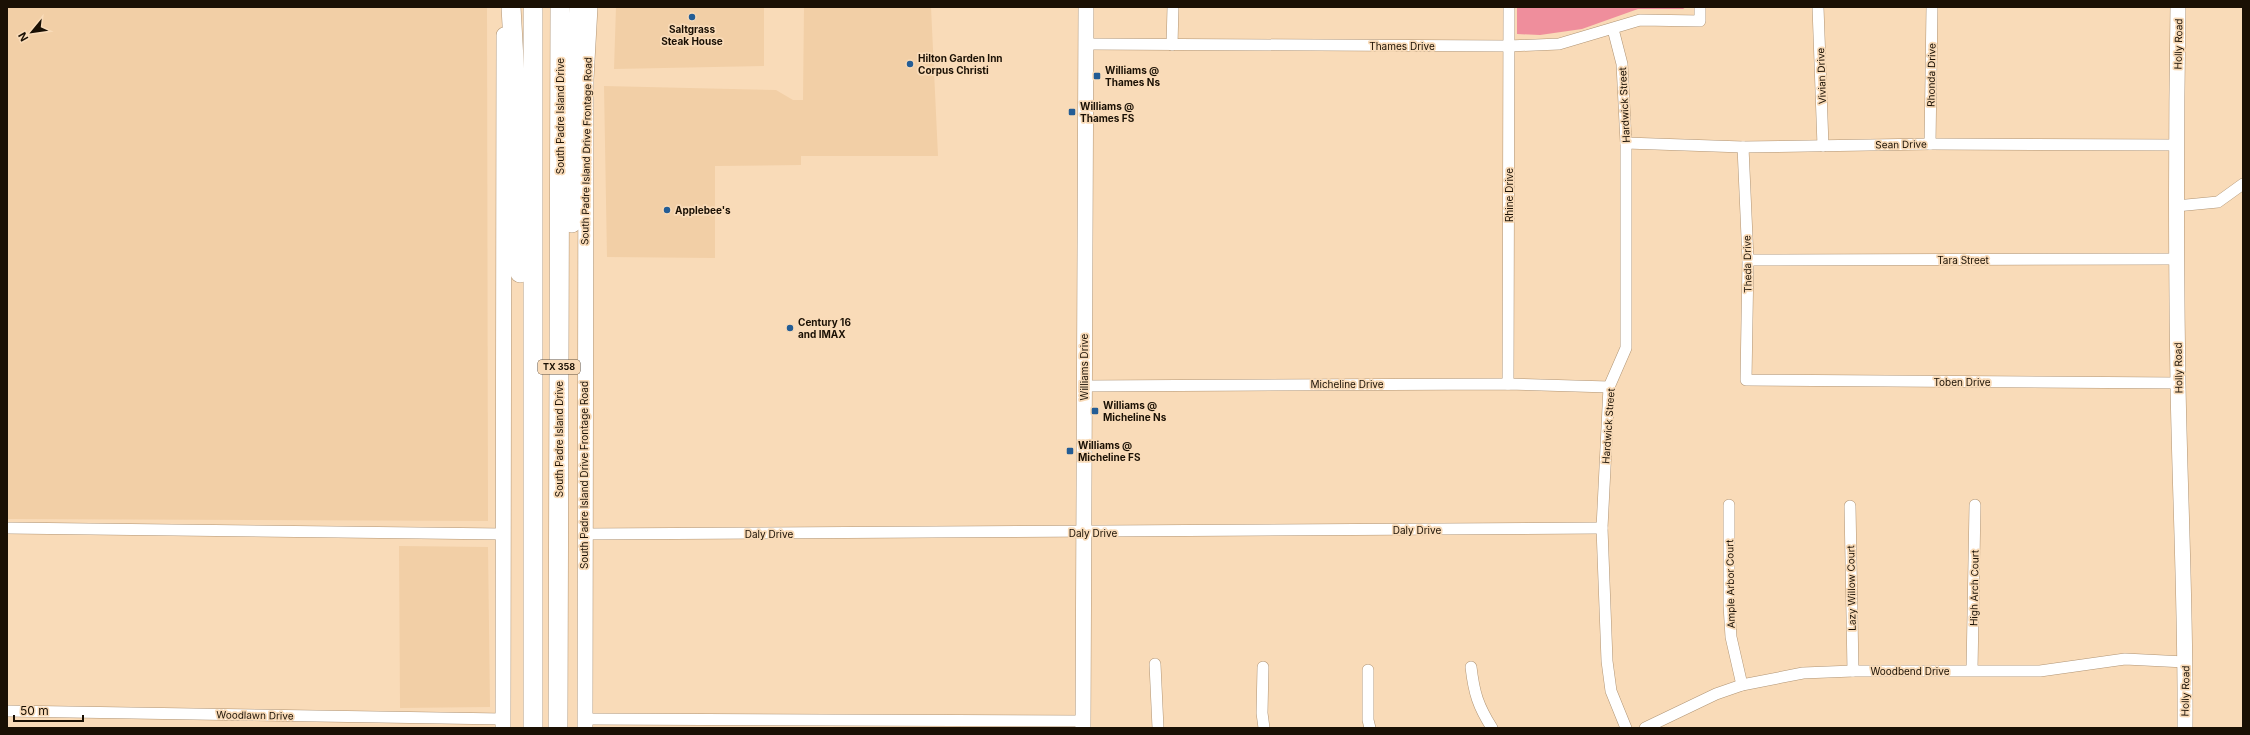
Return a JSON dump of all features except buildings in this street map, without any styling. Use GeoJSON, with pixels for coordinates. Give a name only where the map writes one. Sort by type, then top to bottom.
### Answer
{"type":"FeatureCollection","features":[{"type":"Feature","properties":{"kind":"highway"},"geometry":{"type":"LineString","coordinates":[[511,7],[517,113],[522,378],[532,466]]}},
{"type":"Feature","properties":{"kind":"highway","name":"TX 358"},"geometry":{"type":"LineString","coordinates":[[533,7],[533,728]]}},
{"type":"Feature","properties":{"kind":"highway","name":"South Padre Island Drive"},"geometry":{"type":"LineString","coordinates":[[558,728],[560,7]]}},
{"type":"Feature","properties":{"kind":"highway"},"geometry":{"type":"LineString","coordinates":[[559,372],[569,280],[574,171],[575,60],[579,7]]}},
{"type":"Feature","properties":{"kind":"main road"},"geometry":{"type":"LineString","coordinates":[[503,723],[504,7]]}},
{"type":"Feature","properties":{"kind":"main road","name":"South Padre Island Drive Frontage Road"},"geometry":{"type":"LineString","coordinates":[[585,724],[584,534],[586,79],[590,7]]}},
{"type":"Feature","properties":{"kind":"main road","name":"Williams Drive"},"geometry":{"type":"LineString","coordinates":[[1083,724],[1086,7]]}},
{"type":"Feature","properties":{"kind":"main road","name":"Holly Road"},"geometry":{"type":"LineString","coordinates":[[2178,7],[2176,206],[2185,728]]}},
{"type":"Feature","properties":{"kind":"street"},"geometry":{"type":"LineString","coordinates":[[1172,45],[1173,7]]}},
{"type":"Feature","properties":{"kind":"street","name":"Rhine Drive"},"geometry":{"type":"LineString","coordinates":[[1508,384],[1509,7]]}},
{"type":"Feature","properties":{"kind":"street","name":"Thames Drive"},"geometry":{"type":"LineString","coordinates":[[1086,44],[1509,46],[1559,44],[1640,20],[1700,21],[1700,7]]}},
{"type":"Feature","properties":{"kind":"street","name":"Vivian Drive"},"geometry":{"type":"LineString","coordinates":[[1818,7],[1823,146]]}},
{"type":"Feature","properties":{"kind":"street","name":"Rhonda Drive"},"geometry":{"type":"LineString","coordinates":[[1930,144],[1932,7]]}},
{"type":"Feature","properties":{"kind":"street","name":"Hardwick Street"},"geometry":{"type":"LineString","coordinates":[[1613,29],[1622,64],[1626,143],[1626,348],[1609,387],[1602,528],[1607,661],[1611,691],[1626,728]]}},
{"type":"Feature","properties":{"kind":"street","name":"Sean Drive"},"geometry":{"type":"LineString","coordinates":[[1626,143],[1743,147],[1930,144],[2176,145]]}},
{"type":"Feature","properties":{"kind":"street","name":"Theda Drive"},"geometry":{"type":"LineString","coordinates":[[1743,147],[1748,260],[1746,380]]}},
{"type":"Feature","properties":{"kind":"street"},"geometry":{"type":"LineString","coordinates":[[2176,206],[2218,202],[2243,184]]}},
{"type":"Feature","properties":{"kind":"street","name":"Tara Street"},"geometry":{"type":"LineString","coordinates":[[1748,260],[2177,259]]}},
{"type":"Feature","properties":{"kind":"street","name":"Toben Drive"},"geometry":{"type":"LineString","coordinates":[[1746,380],[2178,383]]}},
{"type":"Feature","properties":{"kind":"street","name":"Micheline Drive"},"geometry":{"type":"LineString","coordinates":[[1084,386],[1508,384],[1609,387]]}},
{"type":"Feature","properties":{"kind":"street","name":"High Arch Court"},"geometry":{"type":"LineString","coordinates":[[1972,670],[1975,505]]}},
{"type":"Feature","properties":{"kind":"street","name":"Ample Arbor Court"},"geometry":{"type":"LineString","coordinates":[[1729,506],[1729,606],[1732,637],[1742,685]]}},
{"type":"Feature","properties":{"kind":"street","name":"Lazy Willow Court"},"geometry":{"type":"LineString","coordinates":[[1850,506],[1853,671]]}},
{"type":"Feature","properties":{"kind":"street"},"geometry":{"type":"LineString","coordinates":[[7,528],[503,534]]}},
{"type":"Feature","properties":{"kind":"street","name":"Daly Drive"},"geometry":{"type":"LineString","coordinates":[[584,534],[1084,533],[1602,528]]}},
{"type":"Feature","properties":{"kind":"street","name":"Woodbend Drive"},"geometry":{"type":"LineString","coordinates":[[1645,728],[1689,705],[1742,685],[1803,673],[1853,671],[2040,671],[2125,659],[2185,662]]}},
{"type":"Feature","properties":{"kind":"street"},"geometry":{"type":"LineString","coordinates":[[1155,664],[1158,728]]}},
{"type":"Feature","properties":{"kind":"street"},"geometry":{"type":"LineString","coordinates":[[1263,667],[1262,713],[1264,728]]}},
{"type":"Feature","properties":{"kind":"street"},"geometry":{"type":"LineString","coordinates":[[1471,667],[1474,690],[1479,708],[1492,728]]}},
{"type":"Feature","properties":{"kind":"street"},"geometry":{"type":"LineString","coordinates":[[1368,670],[1368,720],[1370,728]]}},
{"type":"Feature","properties":{"kind":"street","name":"Woodlawn Drive"},"geometry":{"type":"LineString","coordinates":[[7,711],[503,723]]}},
{"type":"Feature","properties":{"kind":"street"},"geometry":{"type":"LineString","coordinates":[[585,724],[1083,724]]}},
{"type":"Feature","properties":{"kind":"shaded area"},"geometry":{"type":"Polygon","coordinates":[[[7,7],[487,7],[488,521],[7,519],[7,7]]]}},
{"type":"Feature","properties":{"kind":"shaded area"},"geometry":{"type":"Polygon","coordinates":[[[616,7],[764,7],[764,66],[614,69],[616,7]]]}},
{"type":"Feature","properties":{"kind":"shaded area"},"geometry":{"type":"Polygon","coordinates":[[[804,7],[931,7],[938,156],[801,156],[801,165],[715,166],[715,258],[607,257],[604,86],[776,90],[793,100],[803,100],[804,7]]]}},
{"type":"Feature","properties":{"kind":"shaded area"},"geometry":{"type":"Polygon","coordinates":[[[1517,7],[1686,7],[1683,9],[1638,9],[1582,29],[1540,35],[1517,34],[1517,7]]]}},
{"type":"Feature","properties":{"kind":"shaded area"},"geometry":{"type":"Polygon","coordinates":[[[399,546],[488,547],[490,707],[400,708],[399,546]]]}},
{"type":"Feature","properties":{"kind":"place","name":"Saltgrass Steak House"},"geometry":{"type":"Point","coordinates":[692,17]}},
{"type":"Feature","properties":{"kind":"place","name":"Hilton Garden Inn Corpus Christi"},"geometry":{"type":"Point","coordinates":[910,64]}},
{"type":"Feature","properties":{"kind":"place","name":"Williams @ Thames Ns"},"geometry":{"type":"Point","coordinates":[1097,76]}},
{"type":"Feature","properties":{"kind":"place","name":"Williams @ Thames FS"},"geometry":{"type":"Point","coordinates":[1072,112]}},
{"type":"Feature","properties":{"kind":"place","name":"Applebee's"},"geometry":{"type":"Point","coordinates":[667,210]}},
{"type":"Feature","properties":{"kind":"place","name":"Century 16 and IMAX"},"geometry":{"type":"Point","coordinates":[790,328]}},
{"type":"Feature","properties":{"kind":"place","name":"Williams @ Micheline Ns"},"geometry":{"type":"Point","coordinates":[1095,411]}},
{"type":"Feature","properties":{"kind":"place","name":"Williams @ Micheline FS"},"geometry":{"type":"Point","coordinates":[1070,451]}}]}
